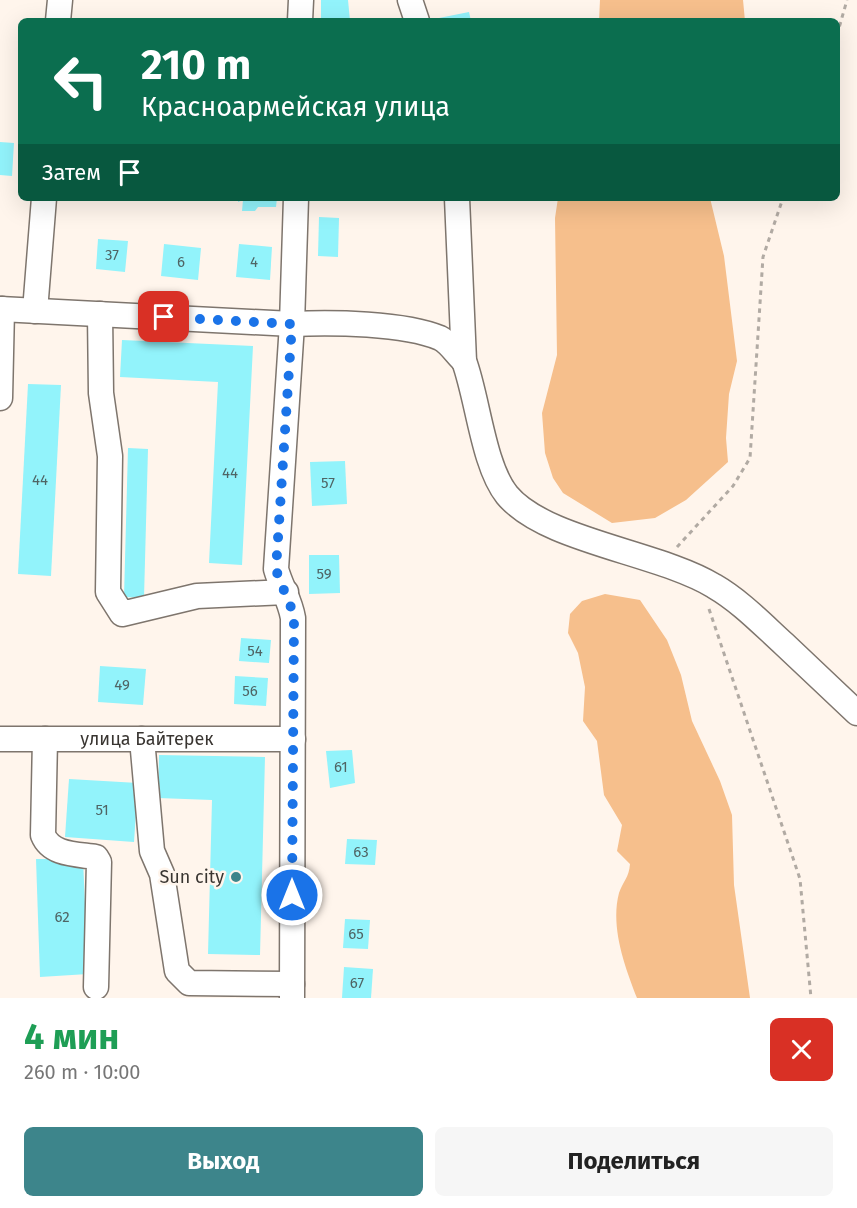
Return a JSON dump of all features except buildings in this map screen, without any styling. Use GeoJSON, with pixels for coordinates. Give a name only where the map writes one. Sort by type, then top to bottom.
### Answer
{"type":"FeatureCollection","features":[{"type":"Feature","properties":{"kind":"street"},"geometry":{"type":"LineString","coordinates":[[58,18],[60,0]]}},
{"type":"Feature","properties":{"kind":"street"},"geometry":{"type":"LineString","coordinates":[[300,18],[301,0]]}},
{"type":"Feature","properties":{"kind":"street"},"geometry":{"type":"LineString","coordinates":[[410,0],[416,18]]}},
{"type":"Feature","properties":{"kind":"street"},"geometry":{"type":"LineString","coordinates":[[35,311],[44,201]]}},
{"type":"Feature","properties":{"kind":"street"},"geometry":{"type":"LineString","coordinates":[[141,740],[152,851],[162,874],[177,971],[189,983],[292,991],[294,618],[290,598],[276,569],[292,324],[296,201]]}},
{"type":"Feature","properties":{"kind":"street"},"geometry":{"type":"LineString","coordinates":[[457,201],[464,361],[472,383],[492,465],[507,495],[530,514],[556,529],[664,562],[714,586],[754,616],[857,713]]}},
{"type":"Feature","properties":{"kind":"street"},"geometry":{"type":"LineString","coordinates":[[0,398],[1,309],[292,324],[322,322],[399,329],[442,339],[464,361]]}},
{"type":"Feature","properties":{"kind":"street"},"geometry":{"type":"LineString","coordinates":[[100,314],[101,393],[110,456],[108,592],[122,614],[196,596],[286,592]]}},
{"type":"Feature","properties":{"kind":"street","name":"улица Байтерек"},"geometry":{"type":"LineString","coordinates":[[0,739],[293,740]]}},
{"type":"Feature","properties":{"kind":"street"},"geometry":{"type":"LineString","coordinates":[[45,740],[43,835],[46,842],[55,850],[96,857],[99,862],[96,987]]}},
{"type":"Feature","properties":{"kind":"path"},"geometry":{"type":"LineString","coordinates":[[840,24],[847,0]]}},
{"type":"Feature","properties":{"kind":"path"},"geometry":{"type":"LineString","coordinates":[[664,562],[733,486],[750,458],[763,257],[782,201]]}},
{"type":"Feature","properties":{"kind":"path"},"geometry":{"type":"LineString","coordinates":[[699,579],[800,879],[811,998]]}},
{"type":"Feature","properties":{"kind":"shaded area"},"geometry":{"type":"Polygon","coordinates":[[[600,0],[743,0],[745,18],[599,18],[600,0]]]}},
{"type":"Feature","properties":{"kind":"shaded area"},"geometry":{"type":"Polygon","coordinates":[[[558,201],[711,201],[724,256],[737,361],[729,394],[726,438],[728,462],[686,500],[655,518],[612,523],[563,493],[553,478],[545,453],[542,413],[557,355],[555,218],[558,201]]]}},
{"type":"Feature","properties":{"kind":"shaded area"},"geometry":{"type":"Polygon","coordinates":[[[605,594],[640,600],[667,640],[681,675],[692,721],[720,781],[732,815],[734,885],[750,998],[637,998],[632,986],[620,947],[616,919],[619,893],[630,864],[617,851],[622,825],[604,795],[597,741],[583,721],[585,687],[578,653],[568,633],[570,614],[582,601],[605,594]]]}},
{"type":"Feature","properties":{"kind":"place","name":"Sun city"},"geometry":{"type":"Point","coordinates":[236,877]}},
{"type":"Feature","properties":{"kind":"route"},"geometry":{"type":"LineString","coordinates":[[164,317],[292,324],[276,569],[280,583],[290,598],[294,618],[292,895]]}}]}
